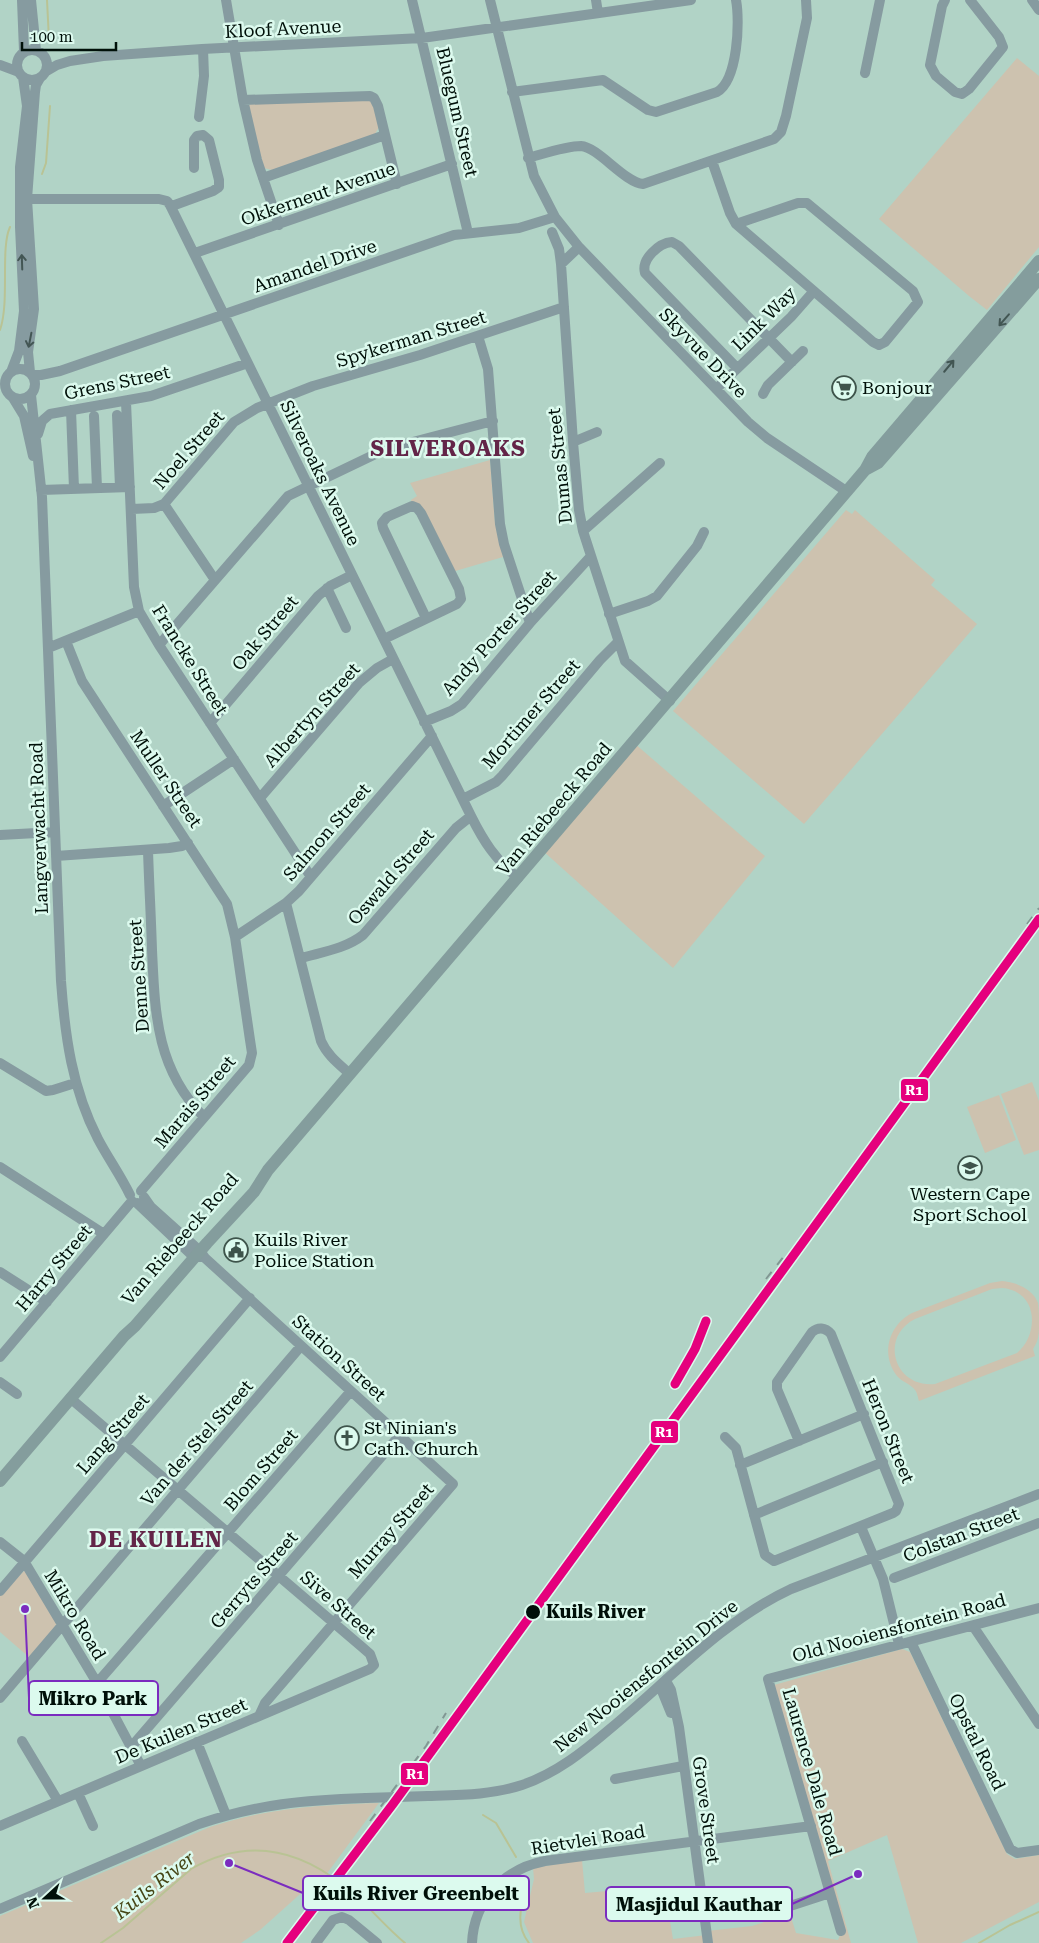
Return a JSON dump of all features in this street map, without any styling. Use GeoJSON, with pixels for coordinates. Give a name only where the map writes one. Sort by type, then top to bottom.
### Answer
{"type":"FeatureCollection","features":[{"type":"Feature","properties":{"kind":"main road","name":"Van Riebeeck Road"},"geometry":{"type":"LineString","coordinates":[[0,1480],[124,1336],[126,1327],[140,1310],[254,1192],[268,1170],[670,701],[865,470],[872,457],[1039,261]]}},
{"type":"Feature","properties":{"kind":"main road","name":"Van Riebeeck Road"},"geometry":{"type":"LineString","coordinates":[[865,470],[878,463],[1039,279]]}},
{"type":"Feature","properties":{"kind":"street"},"geometry":{"type":"LineString","coordinates":[[22,0],[21,54],[17,65],[21,75],[27,106],[20,167],[20,227],[24,311],[19,351],[11,372],[2,383],[8,397],[25,399],[33,392],[35,379],[31,373],[28,352],[34,309],[27,199],[36,85],[43,75],[47,64],[45,57],[36,50],[31,0]]}},
{"type":"Feature","properties":{"kind":"street"},"geometry":{"type":"LineString","coordinates":[[226,0],[243,100],[263,178],[279,225]]}},
{"type":"Feature","properties":{"kind":"street","name":"Bluegum Street"},"geometry":{"type":"LineString","coordinates":[[412,0],[468,233]]}},
{"type":"Feature","properties":{"kind":"street"},"geometry":{"type":"LineString","coordinates":[[490,0],[528,158],[534,176],[555,217]]}},
{"type":"Feature","properties":{"kind":"street"},"geometry":{"type":"LineString","coordinates":[[596,0],[598,13]]}},
{"type":"Feature","properties":{"kind":"street","name":"Kloof Avenue"},"geometry":{"type":"LineString","coordinates":[[43,75],[57,65],[103,56],[234,47],[422,38],[497,29],[691,0]]}},
{"type":"Feature","properties":{"kind":"street"},"geometry":{"type":"LineString","coordinates":[[512,92],[603,80],[648,110],[656,112],[717,92],[722,89],[728,80],[733,62],[738,25],[736,0]]}},
{"type":"Feature","properties":{"kind":"street"},"geometry":{"type":"LineString","coordinates":[[528,158],[577,147],[585,147],[633,180],[643,184],[774,139],[781,132],[807,18],[806,0]]}},
{"type":"Feature","properties":{"kind":"street"},"geometry":{"type":"LineString","coordinates":[[865,73],[880,0]]}},
{"type":"Feature","properties":{"kind":"street"},"geometry":{"type":"LineString","coordinates":[[945,0],[942,6],[930,65],[936,76],[955,92],[962,94],[969,89],[1003,47],[999,37],[970,0]]}},
{"type":"Feature","properties":{"kind":"street"},"geometry":{"type":"LineString","coordinates":[[1032,0],[1039,10]]}},
{"type":"Feature","properties":{"kind":"street"},"geometry":{"type":"LineString","coordinates":[[199,118],[204,76],[203,49]]}},
{"type":"Feature","properties":{"kind":"street"},"geometry":{"type":"LineString","coordinates":[[0,61],[36,50]]}},
{"type":"Feature","properties":{"kind":"street","name":"Kloof Avenue"},"geometry":{"type":"LineString","coordinates":[[45,57],[70,61]]}},
{"type":"Feature","properties":{"kind":"street"},"geometry":{"type":"LineString","coordinates":[[0,65],[32,80],[43,75]]}},
{"type":"Feature","properties":{"kind":"street"},"geometry":{"type":"LineString","coordinates":[[243,100],[370,96],[374,98],[378,106],[396,184]]}},
{"type":"Feature","properties":{"kind":"street"},"geometry":{"type":"LineString","coordinates":[[27,199],[159,199],[167,201],[172,206],[219,187],[209,140],[203,135],[197,136],[194,140],[194,168]]}},
{"type":"Feature","properties":{"kind":"street"},"geometry":{"type":"LineString","coordinates":[[263,178],[385,135]]}},
{"type":"Feature","properties":{"kind":"street"},"geometry":{"type":"LineString","coordinates":[[712,161],[730,213],[736,224],[873,342],[879,345],[885,342],[918,302],[913,291],[807,203],[798,203],[736,224]]}},
{"type":"Feature","properties":{"kind":"street","name":"Okkerneut Avenue"},"geometry":{"type":"LineString","coordinates":[[195,253],[452,164]]}},
{"type":"Feature","properties":{"kind":"street","name":"Silveroaks Avenue"},"geometry":{"type":"LineString","coordinates":[[172,206],[471,816],[489,849],[502,865],[518,878]]}},
{"type":"Feature","properties":{"kind":"street","name":"Amandel Drive"},"geometry":{"type":"LineString","coordinates":[[31,373],[51,374],[454,235],[519,228],[555,217]]}},
{"type":"Feature","properties":{"kind":"street","name":"Skyvue Drive"},"geometry":{"type":"LineString","coordinates":[[555,217],[579,247],[761,433],[846,492]]}},
{"type":"Feature","properties":{"kind":"street","name":"Dumas Street"},"geometry":{"type":"LineString","coordinates":[[552,232],[561,264],[573,442],[579,510],[583,531],[618,642],[627,663],[670,701]]}},
{"type":"Feature","properties":{"kind":"street"},"geometry":{"type":"LineString","coordinates":[[737,368],[649,278],[644,269],[646,260],[663,244],[675,243],[792,362]]}},
{"type":"Feature","properties":{"kind":"street"},"geometry":{"type":"LineString","coordinates":[[561,264],[579,247]]}},
{"type":"Feature","properties":{"kind":"street","name":"Link Way"},"geometry":{"type":"LineString","coordinates":[[716,389],[791,317],[813,292]]}},
{"type":"Feature","properties":{"kind":"street","name":"Spykerman Street"},"geometry":{"type":"LineString","coordinates":[[268,404],[313,386],[420,356],[564,307]]}},
{"type":"Feature","properties":{"kind":"street"},"geometry":{"type":"LineString","coordinates":[[478,336],[488,368],[500,524],[504,544],[530,623]]}},
{"type":"Feature","properties":{"kind":"street"},"geometry":{"type":"LineString","coordinates":[[763,394],[768,385],[803,350]]}},
{"type":"Feature","properties":{"kind":"street","name":"Amandel Drive"},"geometry":{"type":"LineString","coordinates":[[33,392],[88,361]]}},
{"type":"Feature","properties":{"kind":"street","name":"Grens Street"},"geometry":{"type":"LineString","coordinates":[[37,440],[40,425],[44,418],[50,414],[126,402],[164,392],[248,363]]}},
{"type":"Feature","properties":{"kind":"street"},"geometry":{"type":"LineString","coordinates":[[11,372],[20,368],[31,373]]}},
{"type":"Feature","properties":{"kind":"street","name":"Langverwacht Road"},"geometry":{"type":"LineString","coordinates":[[33,392],[41,490],[63,1006],[68,1050],[76,1084],[98,1139],[114,1166],[137,1196],[196,1252]]}},
{"type":"Feature","properties":{"kind":"street","name":"Langverwacht Road"},"geometry":{"type":"LineString","coordinates":[[8,397],[24,416],[40,478]]}},
{"type":"Feature","properties":{"kind":"street","name":"Francke Street"},"geometry":{"type":"LineString","coordinates":[[126,402],[125,487],[132,509],[134,587],[139,611],[159,645],[311,877]]}},
{"type":"Feature","properties":{"kind":"street","name":"Noel Street"},"geometry":{"type":"LineString","coordinates":[[132,509],[154,508],[164,504],[234,422],[257,408],[268,404]]}},
{"type":"Feature","properties":{"kind":"street"},"geometry":{"type":"LineString","coordinates":[[71,410],[74,489]]}},
{"type":"Feature","properties":{"kind":"street"},"geometry":{"type":"LineString","coordinates":[[41,490],[125,487],[117,415]]}},
{"type":"Feature","properties":{"kind":"street"},"geometry":{"type":"LineString","coordinates":[[94,416],[97,488]]}},
{"type":"Feature","properties":{"kind":"street"},"geometry":{"type":"LineString","coordinates":[[159,645],[288,496],[386,450],[493,421]]}},
{"type":"Feature","properties":{"kind":"street"},"geometry":{"type":"LineString","coordinates":[[573,442],[597,432]]}},
{"type":"Feature","properties":{"kind":"street"},"geometry":{"type":"LineString","coordinates":[[583,531],[660,463]]}},
{"type":"Feature","properties":{"kind":"street"},"geometry":{"type":"LineString","coordinates":[[164,504],[215,580]]}},
{"type":"Feature","properties":{"kind":"street"},"geometry":{"type":"LineString","coordinates":[[384,640],[457,604],[461,599],[461,595],[421,513],[412,506],[387,517],[382,523],[426,618]]}},
{"type":"Feature","properties":{"kind":"street"},"geometry":{"type":"LineString","coordinates":[[609,614],[648,601],[657,596],[697,546],[704,532]]}},
{"type":"Feature","properties":{"kind":"street","name":"Andy Porter Street"},"geometry":{"type":"LineString","coordinates":[[424,722],[451,711],[462,704],[530,623],[591,556]]}},
{"type":"Feature","properties":{"kind":"street","name":"Oak Street"},"geometry":{"type":"LineString","coordinates":[[210,722],[318,596],[326,588],[352,575]]}},
{"type":"Feature","properties":{"kind":"street"},"geometry":{"type":"LineString","coordinates":[[326,588],[346,628]]}},
{"type":"Feature","properties":{"kind":"street"},"geometry":{"type":"LineString","coordinates":[[48,648],[139,611]]}},
{"type":"Feature","properties":{"kind":"street","name":"Muller Street"},"geometry":{"type":"LineString","coordinates":[[66,641],[82,681],[227,904],[235,936]]}},
{"type":"Feature","properties":{"kind":"street","name":"Mortimer Street"},"geometry":{"type":"LineString","coordinates":[[463,799],[490,785],[502,776],[600,660],[618,642]]}},
{"type":"Feature","properties":{"kind":"street","name":"Albertyn Street"},"geometry":{"type":"LineString","coordinates":[[260,798],[359,683],[377,668],[393,659]]}},
{"type":"Feature","properties":{"kind":"street","name":"Salmon Street"},"geometry":{"type":"LineString","coordinates":[[235,936],[286,903],[311,877],[432,736]]}},
{"type":"Feature","properties":{"kind":"street"},"geometry":{"type":"LineString","coordinates":[[163,806],[234,759]]}},
{"type":"Feature","properties":{"kind":"street","name":"Oswald Street"},"geometry":{"type":"LineString","coordinates":[[301,958],[338,948],[355,941],[363,935],[456,828],[471,816]]}},
{"type":"Feature","properties":{"kind":"street"},"geometry":{"type":"LineString","coordinates":[[0,835],[55,832]]}},
{"type":"Feature","properties":{"kind":"street"},"geometry":{"type":"LineString","coordinates":[[56,856],[148,850],[182,846],[188,842]]}},
{"type":"Feature","properties":{"kind":"street","name":"Denne Street"},"geometry":{"type":"LineString","coordinates":[[148,850],[155,1010],[160,1038],[166,1061],[187,1098],[204,1117]]}},
{"type":"Feature","properties":{"kind":"street"},"geometry":{"type":"LineString","coordinates":[[286,903],[321,1042],[324,1049],[350,1074]]}},
{"type":"Feature","properties":{"kind":"street","name":"Marais Street"},"geometry":{"type":"LineString","coordinates":[[137,1196],[249,1065],[251,1060],[250,1040],[235,936]]}},
{"type":"Feature","properties":{"kind":"street"},"geometry":{"type":"LineString","coordinates":[[0,1064],[46,1091],[76,1084]]}},
{"type":"Feature","properties":{"kind":"street"},"geometry":{"type":"LineString","coordinates":[[0,1168],[104,1234]]}},
{"type":"Feature","properties":{"kind":"street","name":"Harry Street"},"geometry":{"type":"LineString","coordinates":[[0,1357],[137,1196]]}},
{"type":"Feature","properties":{"kind":"street","name":"Station Street"},"geometry":{"type":"LineString","coordinates":[[196,1252],[250,1298],[453,1484]]}},
{"type":"Feature","properties":{"kind":"street"},"geometry":{"type":"LineString","coordinates":[[0,1272],[47,1302]]}},
{"type":"Feature","properties":{"kind":"street","name":"Lang Street"},"geometry":{"type":"LineString","coordinates":[[0,1591],[250,1298]]}},
{"type":"Feature","properties":{"kind":"street","name":"Heron Street"},"geometry":{"type":"LineString","coordinates":[[725,1437],[734,1446],[765,1555],[774,1561],[861,1527],[893,1513],[898,1507],[899,1502],[864,1414],[831,1334],[825,1329],[818,1328],[812,1332],[777,1382],[777,1389],[799,1441]]}},
{"type":"Feature","properties":{"kind":"street","name":"Van der Stel Street"},"geometry":{"type":"LineString","coordinates":[[0,1698],[301,1346]]}},
{"type":"Feature","properties":{"kind":"street"},"geometry":{"type":"LineString","coordinates":[[0,1382],[17,1394]]}},
{"type":"Feature","properties":{"kind":"street","name":"Blom Street"},"geometry":{"type":"LineString","coordinates":[[97,1683],[351,1391]]}},
{"type":"Feature","properties":{"kind":"street","name":"Sive Street"},"geometry":{"type":"LineString","coordinates":[[70,1398],[334,1622],[370,1654],[374,1665]]}},
{"type":"Feature","properties":{"kind":"street"},"geometry":{"type":"LineString","coordinates":[[740,1465],[864,1414]]}},
{"type":"Feature","properties":{"kind":"street","name":"Gerryts Street"},"geometry":{"type":"LineString","coordinates":[[132,1746],[400,1435]]}},
{"type":"Feature","properties":{"kind":"street"},"geometry":{"type":"LineString","coordinates":[[754,1515],[883,1462]]}},
{"type":"Feature","properties":{"kind":"street","name":"Murray Street"},"geometry":{"type":"LineString","coordinates":[[260,1716],[265,1703],[453,1484]]}},
{"type":"Feature","properties":{"kind":"street","name":"New Nooiensfontein Drive"},"geometry":{"type":"LineString","coordinates":[[0,1909],[199,1824],[226,1815],[280,1803],[488,1793],[517,1787],[547,1775],[566,1764],[600,1738],[729,1626],[769,1600],[1039,1494]]}},
{"type":"Feature","properties":{"kind":"street","name":"Colstan Street"},"geometry":{"type":"LineString","coordinates":[[894,1578],[1039,1523]]}},
{"type":"Feature","properties":{"kind":"street"},"geometry":{"type":"LineString","coordinates":[[861,1527],[889,1600],[899,1644]]}},
{"type":"Feature","properties":{"kind":"street","name":"Mikro Road"},"geometry":{"type":"LineString","coordinates":[[0,1542],[24,1562],[97,1683],[141,1766]]}},
{"type":"Feature","properties":{"kind":"street","name":"Old Nooiensfontein Road"},"geometry":{"type":"LineString","coordinates":[[768,1679],[1039,1608]]}},
{"type":"Feature","properties":{"kind":"street"},"geometry":{"type":"LineString","coordinates":[[973,1626],[1039,1724]]}},
{"type":"Feature","properties":{"kind":"street","name":"Opstal Road"},"geometry":{"type":"LineString","coordinates":[[910,1642],[1010,1849],[1017,1853],[1039,1850]]}},
{"type":"Feature","properties":{"kind":"street","name":"De Kuilen Street"},"geometry":{"type":"LineString","coordinates":[[0,1826],[370,1669],[374,1665]]}},
{"type":"Feature","properties":{"kind":"street","name":"Laurence Dale Road"},"geometry":{"type":"LineString","coordinates":[[768,1679],[841,1931]]}},
{"type":"Feature","properties":{"kind":"street","name":"Grove Street"},"geometry":{"type":"LineString","coordinates":[[663,1684],[680,1740],[708,1943]]}},
{"type":"Feature","properties":{"kind":"street"},"geometry":{"type":"LineString","coordinates":[[22,1741],[58,1801]]}},
{"type":"Feature","properties":{"kind":"street"},"geometry":{"type":"LineString","coordinates":[[197,1742],[226,1815]]}},
{"type":"Feature","properties":{"kind":"street"},"geometry":{"type":"LineString","coordinates":[[615,1779],[683,1766]]}},
{"type":"Feature","properties":{"kind":"street"},"geometry":{"type":"LineString","coordinates":[[78,1793],[93,1826]]}},
{"type":"Feature","properties":{"kind":"street","name":"Rietvlei Road"},"geometry":{"type":"LineString","coordinates":[[472,1943],[476,1917],[486,1899],[504,1878],[522,1868],[545,1861],[811,1826]]}},
{"type":"Feature","properties":{"kind":"street"},"geometry":{"type":"LineString","coordinates":[[784,1908],[830,1893]]}},
{"type":"Feature","properties":{"kind":"street"},"geometry":{"type":"LineString","coordinates":[[316,1943],[333,1920],[339,1917],[349,1920],[377,1943]]}},
{"type":"Feature","properties":{"kind":"shaded area"},"geometry":{"type":"Polygon","coordinates":[[[1017,58],[1039,76],[1039,247],[987,310],[879,219],[1017,58]]]}},
{"type":"Feature","properties":{"kind":"shaded area"},"geometry":{"type":"Polygon","coordinates":[[[359,97],[373,102],[379,127],[375,134],[272,170],[264,168],[248,107],[251,103],[359,97]]]}},
{"type":"Feature","properties":{"kind":"shaded area"},"geometry":{"type":"Polygon","coordinates":[[[490,460],[495,523],[503,557],[452,572],[412,503],[411,500],[417,496],[410,483],[490,460]]]}},
{"type":"Feature","properties":{"kind":"shaded area"},"geometry":{"type":"Polygon","coordinates":[[[846,510],[852,514],[855,510],[935,580],[931,585],[977,624],[804,824],[673,711],[846,510]]]}},
{"type":"Feature","properties":{"kind":"shaded area"},"geometry":{"type":"Polygon","coordinates":[[[634,743],[765,856],[673,968],[542,850],[634,743]]]}},
{"type":"Feature","properties":{"kind":"shaded area"},"geometry":{"type":"Polygon","coordinates":[[[1032,1082],[1039,1101],[1039,1150],[1024,1155],[1001,1094],[1032,1082]]]}},
{"type":"Feature","properties":{"kind":"shaded area"},"geometry":{"type":"Polygon","coordinates":[[[999,1095],[1016,1140],[985,1153],[967,1107],[999,1095]]]}},
{"type":"Feature","properties":{"kind":"shaded area"},"geometry":{"type":"Polygon","coordinates":[[[1002,1281],[1013,1283],[1028,1290],[1036,1298],[1038,1303],[1039,1334],[1033,1349],[1035,1356],[919,1401],[915,1390],[897,1376],[892,1367],[888,1350],[893,1332],[904,1318],[912,1313],[990,1283],[1002,1281]],[[1002,1288],[992,1289],[915,1319],[904,1327],[897,1337],[896,1360],[901,1370],[910,1378],[921,1383],[935,1384],[1017,1353],[1029,1336],[1032,1315],[1029,1305],[1023,1297],[1014,1291],[1002,1288]]]}},
{"type":"Feature","properties":{"kind":"shaded area"},"geometry":{"type":"Polygon","coordinates":[[[25,1570],[57,1624],[30,1658],[0,1632],[0,1595],[25,1570]]]}},
{"type":"Feature","properties":{"kind":"shaded area"},"geometry":{"type":"Polygon","coordinates":[[[902,1649],[910,1652],[1007,1854],[1015,1859],[1039,1855],[1039,1902],[961,1943],[918,1943],[887,1835],[828,1861],[851,1943],[533,1943],[524,1922],[534,1879],[533,1868],[582,1860],[585,1893],[664,1886],[673,1939],[707,1935],[707,1931],[752,1926],[790,1914],[796,1933],[838,1940],[842,1931],[774,1685],[902,1649]]]}},
{"type":"Feature","properties":{"kind":"shaded area"},"geometry":{"type":"Polygon","coordinates":[[[379,1803],[314,1891],[308,1887],[260,1930],[241,1943],[0,1943],[0,1916],[210,1827],[252,1816],[315,1806],[379,1803]]]}},
{"type":"Feature","properties":{"kind":"waterway"},"geometry":{"type":"LineString","coordinates":[[47,0],[49,40]]}},
{"type":"Feature","properties":{"kind":"waterway"},"geometry":{"type":"LineString","coordinates":[[42,174],[46,163],[50,106]]}},
{"type":"Feature","properties":{"kind":"waterway"},"geometry":{"type":"LineString","coordinates":[[0,330],[4,305],[7,237],[10,227]]}},
{"type":"Feature","properties":{"kind":"waterway"},"geometry":{"type":"LineString","coordinates":[[483,1815],[496,1823],[516,1857]]}},
{"type":"Feature","properties":{"kind":"waterway","name":"Kuils River"},"geometry":{"type":"LineString","coordinates":[[101,1943],[123,1928],[191,1869],[211,1859],[250,1850],[288,1855],[307,1862],[325,1872],[367,1906],[405,1943]]}},
{"type":"Feature","properties":{"kind":"waterway"},"geometry":{"type":"LineString","coordinates":[[528,1878],[520,1920],[521,1928],[529,1943]]}},
{"type":"Feature","properties":{"kind":"waterway","name":"Kuils River"},"geometry":{"type":"LineString","coordinates":[[979,1943],[1010,1925],[1039,1912]]}},
{"type":"Feature","properties":{"kind":"railway"},"geometry":{"type":"LineString","coordinates":[[1027,924],[1039,908]]}},
{"type":"Feature","properties":{"kind":"railway"},"geometry":{"type":"LineString","coordinates":[[287,1943],[393,1804],[1039,919]]}},
{"type":"Feature","properties":{"kind":"railway"},"geometry":{"type":"LineString","coordinates":[[766,1279],[788,1251]]}},
{"type":"Feature","properties":{"kind":"railway"},"geometry":{"type":"LineString","coordinates":[[675,1384],[695,1349],[706,1321]]}},
{"type":"Feature","properties":{"kind":"railway"},"geometry":{"type":"LineString","coordinates":[[370,1821],[426,1746],[446,1713]]}},
{"type":"Feature","properties":{"kind":"transit line","name":"R1"},"geometry":{"type":"LineString","coordinates":[[287,1943],[393,1804],[1039,919]]}},
{"type":"Feature","properties":{"kind":"transit line","name":"R1"},"geometry":{"type":"LineString","coordinates":[[675,1384],[695,1349],[706,1321]]}},
{"type":"Feature","properties":{"kind":"place","name":"Bonjour"},"geometry":{"type":"Point","coordinates":[844,388]}},
{"type":"Feature","properties":{"kind":"place","name":"Western Cape Sport School"},"geometry":{"type":"Point","coordinates":[970,1168]}},
{"type":"Feature","properties":{"kind":"place","name":"Kuils River Police Station"},"geometry":{"type":"Point","coordinates":[236,1250]}},
{"type":"Feature","properties":{"kind":"place","name":"St Ninian's Cath. Church"},"geometry":{"type":"Point","coordinates":[347,1438]}},
{"type":"Feature","properties":{"kind":"place","name":"Mikro Park"},"geometry":{"type":"Point","coordinates":[25,1609]}},
{"type":"Feature","properties":{"kind":"place","name":"Kuils River"},"geometry":{"type":"Point","coordinates":[533,1612]}},
{"type":"Feature","properties":{"kind":"place","name":"Kuils River Greenbelt"},"geometry":{"type":"Point","coordinates":[229,1863]}},
{"type":"Feature","properties":{"kind":"place","name":"Masjidul Kauthar"},"geometry":{"type":"Point","coordinates":[858,1874]}},
{"type":"Feature","properties":{"kind":"district","name":"SILVEROAKS"},"geometry":{"type":"Point","coordinates":[448,448]}},
{"type":"Feature","properties":{"kind":"district","name":"DE KUILEN"},"geometry":{"type":"Point","coordinates":[156,1539]}}]}
